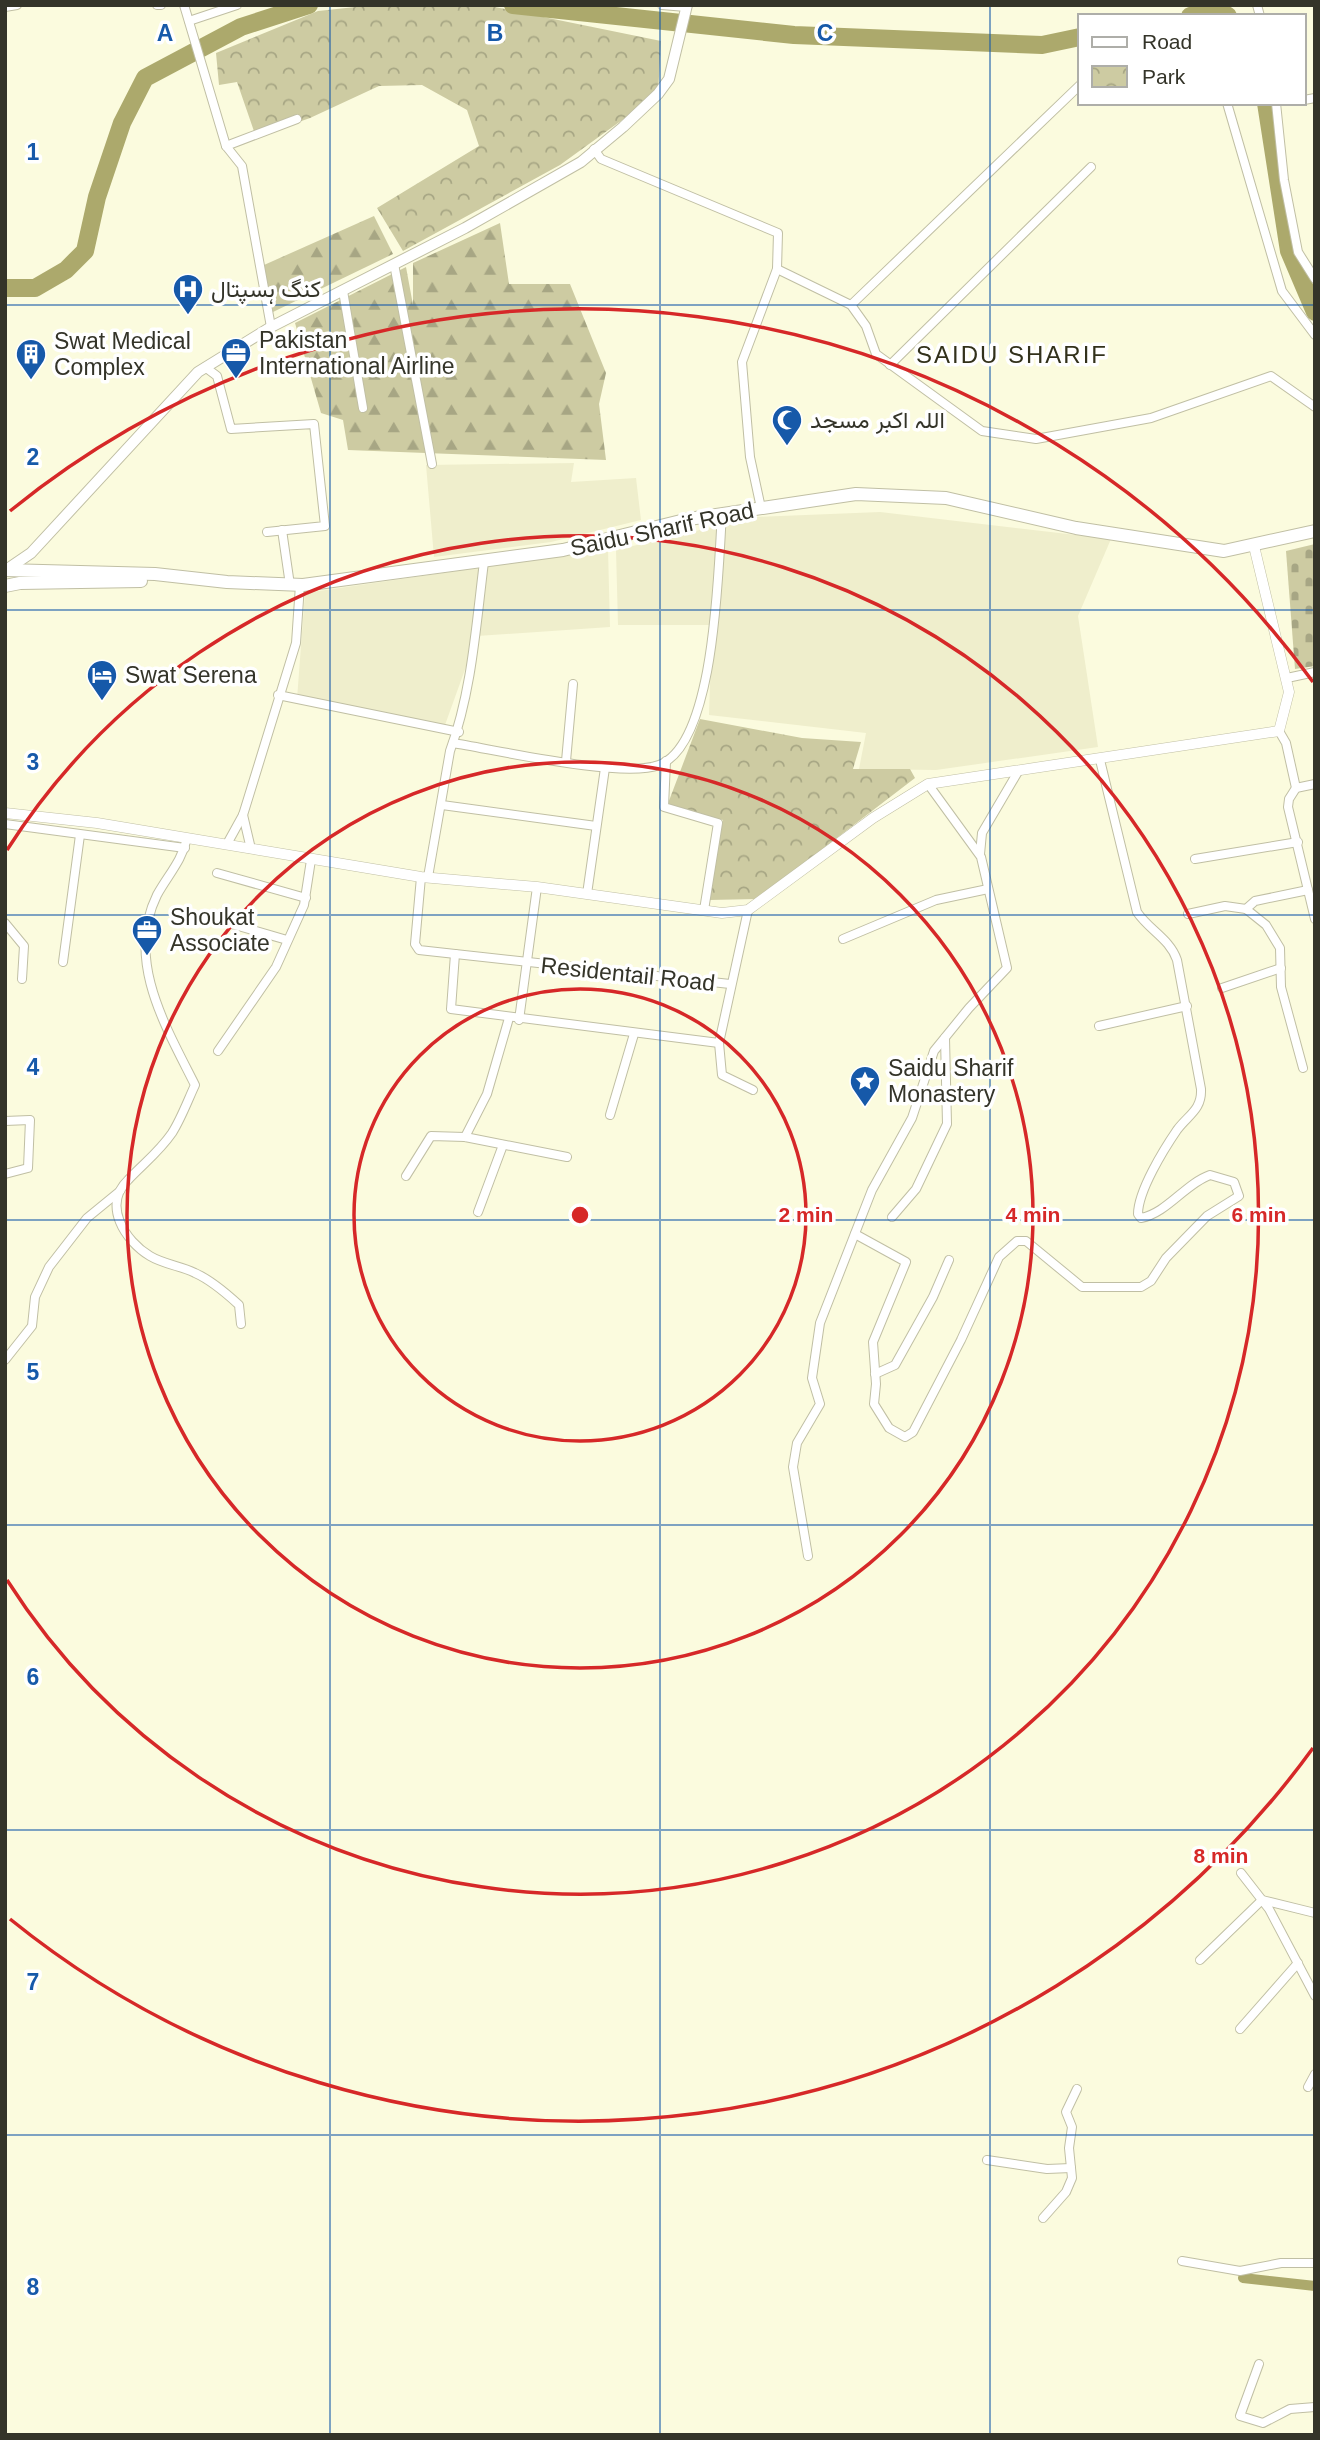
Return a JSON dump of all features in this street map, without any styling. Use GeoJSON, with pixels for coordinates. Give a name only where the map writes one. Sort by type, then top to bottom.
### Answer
{"type":"FeatureCollection","features":[{"type":"Feature","properties":{"kind":"main road"},"geometry":{"type":"LineString","coordinates":[[7,569],[31,552],[102,472],[205,367],[271,327],[466,228],[581,162],[641,110],[669,79],[686,6]]}},
{"type":"Feature","properties":{"kind":"main road","name":"Saidu Sharif Road"},"geometry":{"type":"LineString","coordinates":[[227,585],[297,587],[442,569],[563,550],[689,519],[856,494],[946,498],[1076,528],[1224,551],[1315,531]]}},
{"type":"Feature","properties":{"kind":"main road"},"geometry":{"type":"LineString","coordinates":[[7,569],[31,572],[155,574],[227,585]]}},
{"type":"Feature","properties":{"kind":"main road"},"geometry":{"type":"LineString","coordinates":[[8,585],[31,572]]}},
{"type":"Feature","properties":{"kind":"main road"},"geometry":{"type":"LineString","coordinates":[[8,585],[135,581],[227,585]]}},
{"type":"Feature","properties":{"kind":"street"},"geometry":{"type":"LineString","coordinates":[[5,7],[17,5]]}},
{"type":"Feature","properties":{"kind":"street"},"geometry":{"type":"LineString","coordinates":[[184,5],[226,146],[242,166],[271,327]]}},
{"type":"Feature","properties":{"kind":"street"},"geometry":{"type":"LineString","coordinates":[[189,22],[237,5]]}},
{"type":"Feature","properties":{"kind":"street"},"geometry":{"type":"LineString","coordinates":[[662,5],[686,6]]}},
{"type":"Feature","properties":{"kind":"street"},"geometry":{"type":"LineString","coordinates":[[852,305],[1078,87]]}},
{"type":"Feature","properties":{"kind":"street"},"geometry":{"type":"LineString","coordinates":[[1228,105],[1282,291],[1315,335]]}},
{"type":"Feature","properties":{"kind":"street"},"geometry":{"type":"LineString","coordinates":[[1277,105],[1284,180],[1298,252],[1315,279]]}},
{"type":"Feature","properties":{"kind":"street"},"geometry":{"type":"LineString","coordinates":[[226,146],[298,119]]}},
{"type":"Feature","properties":{"kind":"street"},"geometry":{"type":"LineString","coordinates":[[594,149],[601,159],[778,233],[777,269],[742,362],[750,457],[761,509]]}},
{"type":"Feature","properties":{"kind":"street"},"geometry":{"type":"LineString","coordinates":[[890,365],[1091,167]]}},
{"type":"Feature","properties":{"kind":"street"},"geometry":{"type":"LineString","coordinates":[[394,264],[432,464]]}},
{"type":"Feature","properties":{"kind":"street"},"geometry":{"type":"LineString","coordinates":[[777,269],[852,305],[866,326],[876,354],[982,431],[1036,439],[1151,418],[1271,376],[1315,407]]}},
{"type":"Feature","properties":{"kind":"street"},"geometry":{"type":"LineString","coordinates":[[343,291],[363,408]]}},
{"type":"Feature","properties":{"kind":"street"},"geometry":{"type":"LineString","coordinates":[[205,367],[217,376],[231,429],[314,424],[325,526],[267,532]]}},
{"type":"Feature","properties":{"kind":"street"},"geometry":{"type":"LineString","coordinates":[[453,743],[605,768],[645,769],[666,761],[691,730],[705,690],[722,514]]}},
{"type":"Feature","properties":{"kind":"street"},"geometry":{"type":"LineString","coordinates":[[227,844],[243,815],[296,643],[297,587],[282,530]]}},
{"type":"Feature","properties":{"kind":"street"},"geometry":{"type":"LineString","coordinates":[[1254,546],[1287,678],[1288,704],[1279,731],[1286,743],[1296,788],[1289,799],[1288,807],[1315,919]]}},
{"type":"Feature","properties":{"kind":"street"},"geometry":{"type":"LineString","coordinates":[[424,877],[442,805],[453,743],[459,732],[484,562]]}},
{"type":"Feature","properties":{"kind":"street"},"geometry":{"type":"LineString","coordinates":[[1287,678],[1315,671]]}},
{"type":"Feature","properties":{"kind":"street"},"geometry":{"type":"LineString","coordinates":[[566,761],[573,684]]}},
{"type":"Feature","properties":{"kind":"street"},"geometry":{"type":"LineString","coordinates":[[278,695],[459,732]]}},
{"type":"Feature","properties":{"kind":"street"},"geometry":{"type":"LineString","coordinates":[[5,824],[80,835],[227,844],[424,877],[537,887],[704,910],[748,911],[873,818],[928,783],[1100,760],[1279,731]]}},
{"type":"Feature","properties":{"kind":"street"},"geometry":{"type":"LineString","coordinates":[[855,1234],[905,1262],[873,1342],[875,1408],[896,1434],[907,1437],[961,1340],[999,1257],[1012,1244],[1026,1241],[1083,1287],[1141,1286],[1151,1281],[1166,1258],[1206,1216],[1237,1198],[1239,1192],[1234,1182],[1210,1175],[1190,1186],[1151,1215],[1141,1218],[1138,1214],[1153,1171],[1175,1133],[1199,1107],[1201,1099],[1187,1006],[1173,948],[1146,926],[1137,912],[1100,760]]}},
{"type":"Feature","properties":{"kind":"street"},"geometry":{"type":"LineString","coordinates":[[666,761],[664,807],[718,823],[704,910]]}},
{"type":"Feature","properties":{"kind":"street"},"geometry":{"type":"LineString","coordinates":[[587,894],[605,768]]}},
{"type":"Feature","properties":{"kind":"street"},"geometry":{"type":"LineString","coordinates":[[808,1556],[793,1467],[797,1444],[820,1404],[812,1378],[820,1323],[872,1190],[912,1118],[934,1051],[1007,968],[978,845],[982,833],[1018,770]]}},
{"type":"Feature","properties":{"kind":"street"},"geometry":{"type":"LineString","coordinates":[[928,783],[981,857]]}},
{"type":"Feature","properties":{"kind":"street"},"geometry":{"type":"LineString","coordinates":[[1296,788],[1315,785]]}},
{"type":"Feature","properties":{"kind":"street"},"geometry":{"type":"LineString","coordinates":[[442,805],[596,826]]}},
{"type":"Feature","properties":{"kind":"street"},"geometry":{"type":"LineString","coordinates":[[5,813],[186,843]]}},
{"type":"Feature","properties":{"kind":"street"},"geometry":{"type":"LineString","coordinates":[[243,815],[251,849]]}},
{"type":"Feature","properties":{"kind":"street"},"geometry":{"type":"LineString","coordinates":[[63,962],[80,835]]}},
{"type":"Feature","properties":{"kind":"street"},"geometry":{"type":"LineString","coordinates":[[1195,859],[1298,842]]}},
{"type":"Feature","properties":{"kind":"street"},"geometry":{"type":"LineString","coordinates":[[5,1360],[32,1326],[35,1297],[49,1267],[87,1218],[120,1191],[153,1158],[173,1132],[195,1085],[152,992],[146,969],[146,934],[151,912],[186,843]]}},
{"type":"Feature","properties":{"kind":"street"},"geometry":{"type":"LineString","coordinates":[[218,1051],[276,967],[306,898],[311,860]]}},
{"type":"Feature","properties":{"kind":"street"},"geometry":{"type":"LineString","coordinates":[[217,873],[306,898]]}},
{"type":"Feature","properties":{"kind":"street","name":"Residentail Road"},"geometry":{"type":"LineString","coordinates":[[424,877],[416,948],[527,964],[730,984]]}},
{"type":"Feature","properties":{"kind":"street"},"geometry":{"type":"LineString","coordinates":[[519,1020],[537,887]]}},
{"type":"Feature","properties":{"kind":"street"},"geometry":{"type":"LineString","coordinates":[[843,939],[936,900],[988,889]]}},
{"type":"Feature","properties":{"kind":"street"},"geometry":{"type":"LineString","coordinates":[[1246,909],[1255,901],[1308,890]]}},
{"type":"Feature","properties":{"kind":"street"},"geometry":{"type":"LineString","coordinates":[[1188,914],[1225,905],[1246,909],[1266,925],[1280,948],[1281,987],[1303,1068]]}},
{"type":"Feature","properties":{"kind":"street"},"geometry":{"type":"LineString","coordinates":[[748,911],[719,1043],[722,1075],[753,1090]]}},
{"type":"Feature","properties":{"kind":"street"},"geometry":{"type":"LineString","coordinates":[[204,916],[286,940]]}},
{"type":"Feature","properties":{"kind":"street"},"geometry":{"type":"LineString","coordinates":[[5,923],[24,946],[22,979]]}},
{"type":"Feature","properties":{"kind":"street"},"geometry":{"type":"LineString","coordinates":[[455,954],[451,1009],[519,1020],[719,1043]]}},
{"type":"Feature","properties":{"kind":"street"},"geometry":{"type":"LineString","coordinates":[[1222,988],[1281,968]]}},
{"type":"Feature","properties":{"kind":"street"},"geometry":{"type":"LineString","coordinates":[[1099,1026],[1187,1006]]}},
{"type":"Feature","properties":{"kind":"street"},"geometry":{"type":"LineString","coordinates":[[465,1137],[487,1094],[509,1018]]}},
{"type":"Feature","properties":{"kind":"street"},"geometry":{"type":"LineString","coordinates":[[610,1115],[634,1034]]}},
{"type":"Feature","properties":{"kind":"street"},"geometry":{"type":"LineString","coordinates":[[892,1217],[916,1189],[947,1124],[945,1038]]}},
{"type":"Feature","properties":{"kind":"street"},"geometry":{"type":"LineString","coordinates":[[5,1121],[30,1120],[28,1168],[5,1174]]}},
{"type":"Feature","properties":{"kind":"street"},"geometry":{"type":"LineString","coordinates":[[406,1177],[431,1136],[465,1137],[567,1157]]}},
{"type":"Feature","properties":{"kind":"street"},"geometry":{"type":"LineString","coordinates":[[478,1212],[503,1144]]}},
{"type":"Feature","properties":{"kind":"street"},"geometry":{"type":"LineString","coordinates":[[120,1191],[116,1206],[119,1223],[129,1237],[150,1256],[197,1273],[226,1293],[239,1305],[241,1324]]}},
{"type":"Feature","properties":{"kind":"street"},"geometry":{"type":"LineString","coordinates":[[875,1374],[895,1364],[933,1297],[950,1260]]}},
{"type":"Feature","properties":{"kind":"street"},"geometry":{"type":"LineString","coordinates":[[1241,1873],[1262,1900],[1315,1996]]}},
{"type":"Feature","properties":{"kind":"street"},"geometry":{"type":"LineString","coordinates":[[1262,1900],[1315,1913]]}},
{"type":"Feature","properties":{"kind":"street"},"geometry":{"type":"LineString","coordinates":[[1200,1960],[1262,1900]]}},
{"type":"Feature","properties":{"kind":"street"},"geometry":{"type":"LineString","coordinates":[[1240,2029],[1298,1963]]}},
{"type":"Feature","properties":{"kind":"street"},"geometry":{"type":"LineString","coordinates":[[1308,2087],[1315,2074]]}},
{"type":"Feature","properties":{"kind":"street"},"geometry":{"type":"LineString","coordinates":[[1043,2218],[1066,2192],[1072,2178],[1072,2127],[1066,2112],[1077,2090]]}},
{"type":"Feature","properties":{"kind":"street"},"geometry":{"type":"LineString","coordinates":[[987,2160],[1047,2169],[1071,2168]]}},
{"type":"Feature","properties":{"kind":"street"},"geometry":{"type":"LineString","coordinates":[[1182,2261],[1240,2271],[1281,2263],[1315,2263]]}},
{"type":"Feature","properties":{"kind":"street"},"geometry":{"type":"LineString","coordinates":[[1259,2364],[1240,2416],[1264,2423],[1290,2409],[1315,2407]]}},
{"type":"Feature","properties":{"kind":"shaded area"},"geometry":{"type":"Polygon","coordinates":[[[574,463],[571,482],[636,478],[641,520],[551,542],[434,557],[426,465],[574,463]]]}},
{"type":"Feature","properties":{"kind":"shaded area"},"geometry":{"type":"Polygon","coordinates":[[[880,512],[1111,539],[1078,616],[1098,747],[936,770],[859,769],[866,733],[709,715],[712,625],[618,625],[616,550],[754,517],[880,512]]]}},
{"type":"Feature","properties":{"kind":"shaded area"},"geometry":{"type":"Polygon","coordinates":[[[608,549],[610,627],[477,636],[445,725],[297,699],[305,593],[608,549]]]}},
{"type":"Feature","properties":{"kind":"green space"},"geometry":{"type":"Polygon","coordinates":[[[374,5],[485,5],[661,41],[658,94],[560,165],[403,251],[377,208],[479,146],[467,110],[422,85],[379,86],[310,118],[256,137],[237,82],[219,85],[216,53],[318,11],[374,5]]]}},
{"type":"Feature","properties":{"kind":"green space"},"geometry":{"type":"Polygon","coordinates":[[[374,216],[393,254],[273,312],[264,265],[374,216]]]}},
{"type":"Feature","properties":{"kind":"green space"},"geometry":{"type":"Polygon","coordinates":[[[500,223],[509,284],[570,284],[606,373],[599,404],[606,460],[348,450],[343,420],[321,413],[295,323],[406,267],[413,305],[413,263],[500,223]]]}},
{"type":"Feature","properties":{"kind":"green space"},"geometry":{"type":"Polygon","coordinates":[[[1315,544],[1315,666],[1295,669],[1286,551],[1315,544]]]}},
{"type":"Feature","properties":{"kind":"green space"},"geometry":{"type":"Polygon","coordinates":[[[700,719],[802,738],[861,742],[853,769],[910,769],[915,778],[757,899],[709,900],[723,820],[667,806],[700,719]]]}},
{"type":"Feature","properties":{"kind":"waterway"},"geometry":{"type":"LineString","coordinates":[[5,288],[35,288],[66,270],[85,251],[97,197],[122,123],[145,78],[241,27],[309,5]]}},
{"type":"Feature","properties":{"kind":"waterway"},"geometry":{"type":"LineString","coordinates":[[513,5],[794,35],[1042,45],[1078,37]]}},
{"type":"Feature","properties":{"kind":"waterway"},"geometry":{"type":"LineString","coordinates":[[1199,14],[1217,10],[1224,14]]}},
{"type":"Feature","properties":{"kind":"waterway"},"geometry":{"type":"LineString","coordinates":[[1266,105],[1289,251],[1315,312]]}},
{"type":"Feature","properties":{"kind":"waterway"},"geometry":{"type":"LineString","coordinates":[[1243,2278],[1315,2286]]}},
{"type":"Feature","properties":{"kind":"place","name":"کنگ ہسپتال"},"geometry":{"type":"Point","coordinates":[188,316]}},
{"type":"Feature","properties":{"kind":"place","name":"Pakistan International Airline"},"geometry":{"type":"Point","coordinates":[236,380]}},
{"type":"Feature","properties":{"kind":"place","name":"Swat Medical Complex"},"geometry":{"type":"Point","coordinates":[31,381]}},
{"type":"Feature","properties":{"kind":"place","name":"اللہ اکبر مسجد"},"geometry":{"type":"Point","coordinates":[787,447]}},
{"type":"Feature","properties":{"kind":"place","name":"Swat Serena"},"geometry":{"type":"Point","coordinates":[102,702]}},
{"type":"Feature","properties":{"kind":"place","name":"Shoukat Associate"},"geometry":{"type":"Point","coordinates":[147,957]}},
{"type":"Feature","properties":{"kind":"place","name":"Saidu Sharif Monastery"},"geometry":{"type":"Point","coordinates":[865,1108]}},
{"type":"Feature","properties":{"kind":"district","name":"SAIDU SHARIF"},"geometry":{"type":"Point","coordinates":[1012,354]}}]}
